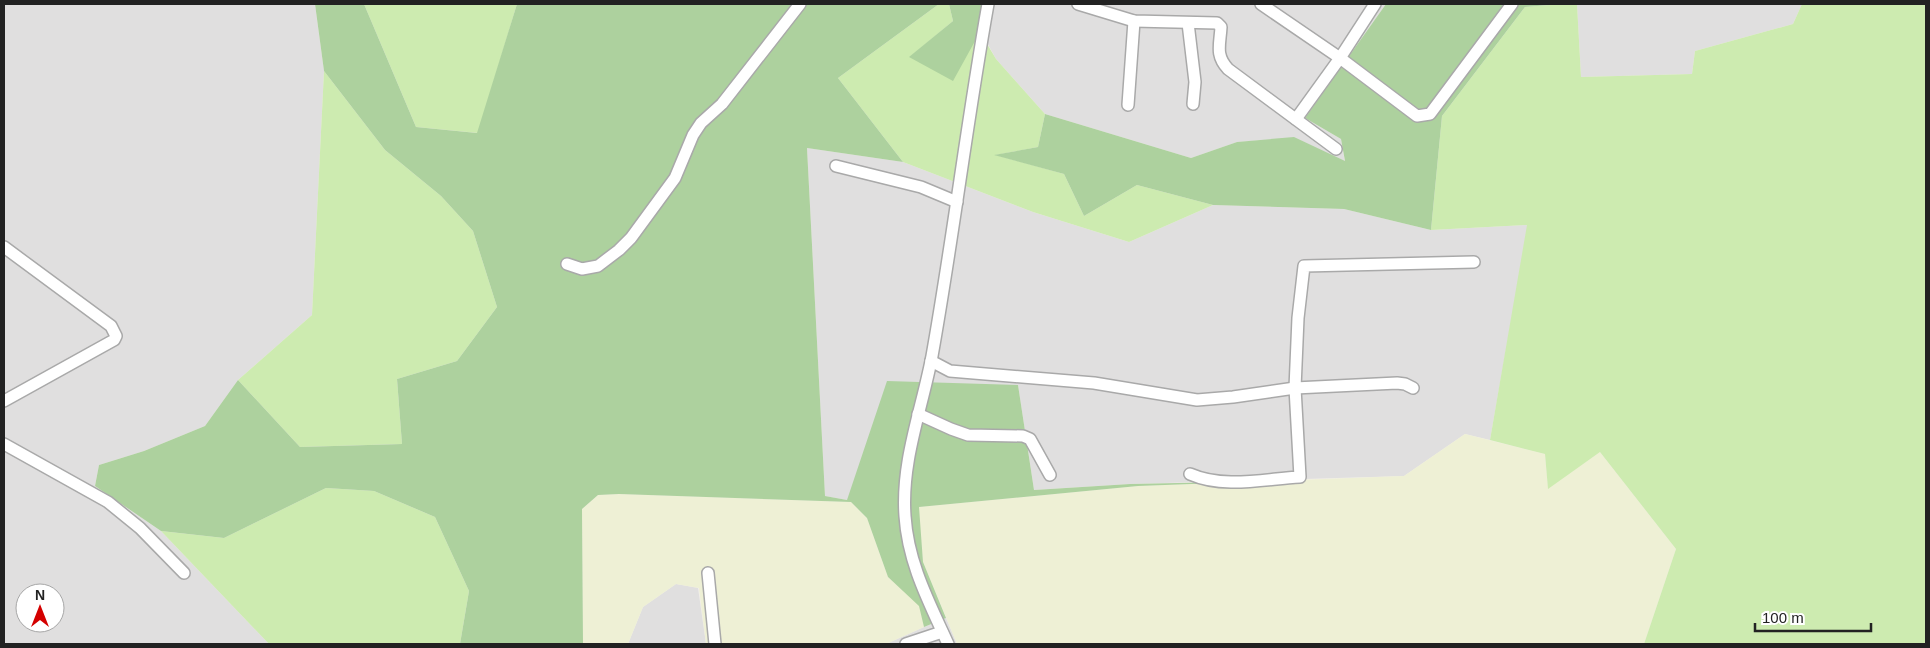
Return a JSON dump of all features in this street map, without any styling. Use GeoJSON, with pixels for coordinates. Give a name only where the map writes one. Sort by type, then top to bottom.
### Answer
{"type":"FeatureCollection","features":[{"type":"Feature","properties":{"kind":"street"},"geometry":{"type":"LineString","coordinates":[[566,264],[582,269],[598,266],[631,238],[676,178],[693,135],[701,124],[722,104],[800,4]]}},
{"type":"Feature","properties":{"kind":"street"},"geometry":{"type":"LineString","coordinates":[[948,644],[912,560],[905,518],[906,483],[918,414],[931,361],[957,202],[973,86],[988,4]]}},
{"type":"Feature","properties":{"kind":"street"},"geometry":{"type":"LineString","coordinates":[[1078,4],[1134,21],[1217,23],[1221,27],[1218,52],[1220,61],[1228,69],[1336,149]]}},
{"type":"Feature","properties":{"kind":"street"},"geometry":{"type":"LineString","coordinates":[[1261,4],[1340,58],[1417,116],[1430,114],[1512,4]]}},
{"type":"Feature","properties":{"kind":"street"},"geometry":{"type":"LineString","coordinates":[[1296,119],[1340,58],[1374,4]]}},
{"type":"Feature","properties":{"kind":"street"},"geometry":{"type":"LineString","coordinates":[[1128,105],[1134,21]]}},
{"type":"Feature","properties":{"kind":"street"},"geometry":{"type":"LineString","coordinates":[[1188,23],[1194,82],[1193,104]]}},
{"type":"Feature","properties":{"kind":"street"},"geometry":{"type":"LineString","coordinates":[[836,166],[921,187],[957,202]]}},
{"type":"Feature","properties":{"kind":"street"},"geometry":{"type":"LineString","coordinates":[[4,247],[111,326],[116,336],[114,340],[4,401]]}},
{"type":"Feature","properties":{"kind":"street"},"geometry":{"type":"LineString","coordinates":[[1190,474],[1203,480],[1222,482],[1300,476],[1295,388],[1298,318],[1304,266],[1474,262]]}},
{"type":"Feature","properties":{"kind":"street"},"geometry":{"type":"LineString","coordinates":[[931,361],[950,371],[1094,383],[1197,400],[1295,388],[1396,383],[1405,384],[1413,388]]}},
{"type":"Feature","properties":{"kind":"street"},"geometry":{"type":"LineString","coordinates":[[918,414],[951,430],[968,435],[1023,436],[1030,439],[1050,475]]}},
{"type":"Feature","properties":{"kind":"street"},"geometry":{"type":"LineString","coordinates":[[4,444],[108,502],[140,528],[184,573]]}},
{"type":"Feature","properties":{"kind":"street"},"geometry":{"type":"LineString","coordinates":[[708,573],[715,644]]}},
{"type":"Feature","properties":{"kind":"street"},"geometry":{"type":"LineString","coordinates":[[906,644],[942,632]]}},
{"type":"Feature","properties":{"kind":"shaded area"},"geometry":{"type":"Polygon","coordinates":[[[4,4],[315,4],[324,71],[312,315],[238,380],[205,426],[144,451],[99,465],[95,486],[161,531],[269,644],[4,644],[4,4]]]}},
{"type":"Feature","properties":{"kind":"shaded area"},"geometry":{"type":"Polygon","coordinates":[[[984,4],[1386,4],[1305,118],[1341,139],[1345,162],[1294,138],[1237,142],[1191,158],[1045,114],[996,59],[981,32],[984,4]]]}},
{"type":"Feature","properties":{"kind":"shaded area"},"geometry":{"type":"Polygon","coordinates":[[[1577,4],[1802,4],[1793,24],[1695,51],[1692,74],[1581,77],[1577,4]]]}},
{"type":"Feature","properties":{"kind":"shaded area"},"geometry":{"type":"Polygon","coordinates":[[[807,148],[903,162],[1033,212],[1129,242],[1213,205],[1344,209],[1431,230],[1528,225],[1490,440],[1465,434],[1404,476],[1130,484],[1034,490],[1018,385],[847,500],[825,496],[807,148]]]}},
{"type":"Feature","properties":{"kind":"shaded area"},"geometry":{"type":"Polygon","coordinates":[[[676,584],[698,588],[706,644],[628,644],[643,607],[676,584]]]}},
{"type":"Feature","properties":{"kind":"shaded area"},"geometry":{"type":"Polygon","coordinates":[[[946,618],[957,644],[886,644],[924,627],[946,618]]]}},
{"type":"Feature","properties":{"kind":"green space"},"geometry":{"type":"Polygon","coordinates":[[[315,4],[364,4],[416,127],[477,133],[517,4],[939,4],[838,78],[903,162],[807,148],[825,496],[847,500],[887,381],[1018,385],[1034,490],[1130,484],[1272,481],[1138,486],[919,507],[923,562],[946,618],[924,627],[919,606],[888,577],[867,518],[851,502],[619,494],[598,495],[582,509],[583,644],[460,644],[469,591],[435,517],[374,491],[326,488],[224,538],[161,531],[95,486],[99,465],[144,451],[205,426],[238,380],[300,447],[402,444],[397,379],[457,361],[497,307],[473,231],[441,196],[385,150],[324,71],[315,4]]]}},
{"type":"Feature","properties":{"kind":"green space"},"geometry":{"type":"Polygon","coordinates":[[[364,4],[517,4],[478,133],[416,127],[364,4]]]}},
{"type":"Feature","properties":{"kind":"green space"},"geometry":{"type":"Polygon","coordinates":[[[939,4],[949,4],[953,21],[910,57],[980,32],[996,59],[1045,114],[1038,147],[996,155],[1064,174],[1084,216],[1137,185],[1213,205],[1129,242],[1033,212],[903,162],[838,78],[939,4]]]}},
{"type":"Feature","properties":{"kind":"green space"},"geometry":{"type":"Polygon","coordinates":[[[949,4],[984,4],[980,32],[953,81],[909,57],[953,21],[949,4]]]}},
{"type":"Feature","properties":{"kind":"green space"},"geometry":{"type":"Polygon","coordinates":[[[1386,4],[1561,4],[1525,7],[1442,116],[1431,230],[1344,209],[1213,205],[1137,185],[1084,216],[1064,174],[994,155],[1038,147],[1045,114],[1191,158],[1237,142],[1294,137],[1345,161],[1341,139],[1305,118],[1386,4]]]}},
{"type":"Feature","properties":{"kind":"green space"},"geometry":{"type":"Polygon","coordinates":[[[1577,4],[1581,77],[1692,74],[1695,51],[1793,24],[1802,4],[1926,4],[1926,644],[1644,644],[1676,549],[1600,452],[1548,489],[1545,454],[1490,440],[1527,225],[1431,230],[1442,116],[1525,7],[1577,4]]]}},
{"type":"Feature","properties":{"kind":"green space"},"geometry":{"type":"Polygon","coordinates":[[[324,71],[385,150],[441,196],[473,231],[497,307],[457,361],[397,379],[402,444],[300,447],[238,380],[312,315],[324,71]]]}},
{"type":"Feature","properties":{"kind":"green space"},"geometry":{"type":"Polygon","coordinates":[[[1465,434],[1545,454],[1548,488],[1600,452],[1676,549],[1644,644],[957,644],[923,562],[918,507],[1138,486],[1404,476],[1465,434]]]}},
{"type":"Feature","properties":{"kind":"green space"},"geometry":{"type":"Polygon","coordinates":[[[326,488],[374,491],[435,517],[469,591],[460,644],[269,644],[161,531],[224,538],[326,488]]]}},
{"type":"Feature","properties":{"kind":"green space"},"geometry":{"type":"Polygon","coordinates":[[[619,494],[851,502],[867,518],[888,577],[920,606],[924,627],[886,644],[706,644],[699,588],[676,584],[643,607],[628,644],[583,644],[582,509],[598,495],[619,494]]]}}]}
